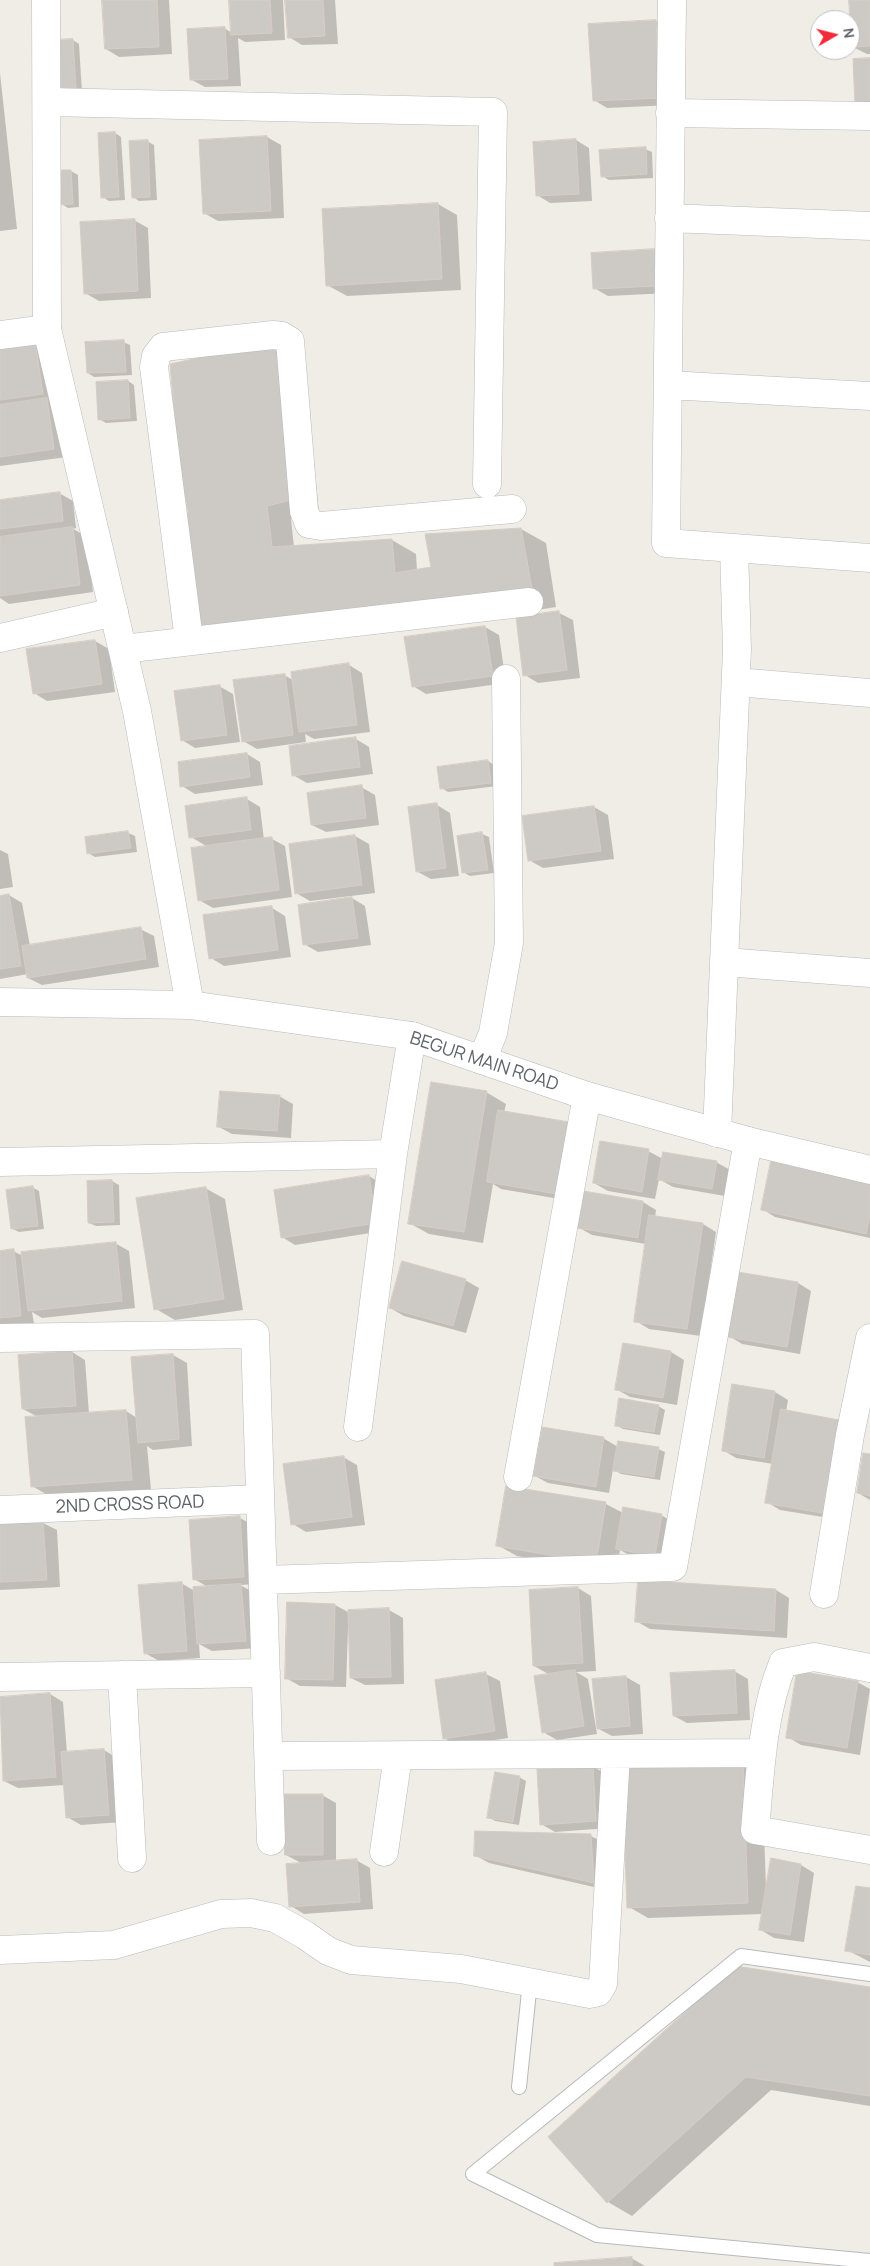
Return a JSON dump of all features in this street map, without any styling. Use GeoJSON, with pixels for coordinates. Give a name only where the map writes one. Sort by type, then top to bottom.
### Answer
{"type":"FeatureCollection","features":[{"type":"Feature","properties":{"kind":"street"},"geometry":{"type":"LineString","coordinates":[[46,0],[48,329],[137,711],[190,1006]]}},
{"type":"Feature","properties":{"kind":"street"},"geometry":{"type":"LineString","coordinates":[[672,0],[666,543],[870,558]]}},
{"type":"Feature","properties":{"kind":"street"},"geometry":{"type":"LineString","coordinates":[[48,102],[493,112],[487,484]]}},
{"type":"Feature","properties":{"kind":"street"},"geometry":{"type":"LineString","coordinates":[[670,113],[870,116]]}},
{"type":"Feature","properties":{"kind":"street"},"geometry":{"type":"LineString","coordinates":[[669,218],[870,226]]}},
{"type":"Feature","properties":{"kind":"street"},"geometry":{"type":"LineString","coordinates":[[0,335],[48,329]]}},
{"type":"Feature","properties":{"kind":"street"},"geometry":{"type":"LineString","coordinates":[[189,640],[154,367],[156,356],[163,347],[273,335],[282,336],[290,341],[304,511],[308,524],[321,526],[512,509]]}},
{"type":"Feature","properties":{"kind":"street"},"geometry":{"type":"LineString","coordinates":[[668,385],[870,396]]}},
{"type":"Feature","properties":{"kind":"street"},"geometry":{"type":"LineString","coordinates":[[718,1132],[738,649],[734,548]]}},
{"type":"Feature","properties":{"kind":"street"},"geometry":{"type":"LineString","coordinates":[[123,649],[529,602]]}},
{"type":"Feature","properties":{"kind":"street"},"geometry":{"type":"LineString","coordinates":[[0,638],[114,612]]}},
{"type":"Feature","properties":{"kind":"street"},"geometry":{"type":"LineString","coordinates":[[482,1060],[493,1032],[509,943],[506,679]]}},
{"type":"Feature","properties":{"kind":"street"},"geometry":{"type":"LineString","coordinates":[[736,682],[870,693]]}},
{"type":"Feature","properties":{"kind":"street"},"geometry":{"type":"LineString","coordinates":[[724,962],[870,973]]}},
{"type":"Feature","properties":{"kind":"street","name":"BEGUR MAIN ROAD"},"geometry":{"type":"LineString","coordinates":[[0,1002],[190,1006],[412,1036],[587,1096],[748,1141],[870,1170]]}},
{"type":"Feature","properties":{"kind":"street"},"geometry":{"type":"LineString","coordinates":[[358,1427],[394,1154],[412,1036]]}},
{"type":"Feature","properties":{"kind":"street"},"geometry":{"type":"LineString","coordinates":[[518,1477],[587,1096]]}},
{"type":"Feature","properties":{"kind":"street"},"geometry":{"type":"LineString","coordinates":[[263,1580],[673,1567],[748,1141]]}},
{"type":"Feature","properties":{"kind":"street"},"geometry":{"type":"LineString","coordinates":[[0,1162],[394,1154]]}},
{"type":"Feature","properties":{"kind":"street"},"geometry":{"type":"LineString","coordinates":[[0,1338],[255,1334],[272,1841]]}},
{"type":"Feature","properties":{"kind":"street"},"geometry":{"type":"LineString","coordinates":[[824,1594],[850,1435],[870,1338]]}},
{"type":"Feature","properties":{"kind":"street","name":"2ND CROSS ROAD"},"geometry":{"type":"LineString","coordinates":[[0,1510],[260,1499]]}},
{"type":"Feature","properties":{"kind":"street"},"geometry":{"type":"LineString","coordinates":[[870,1668],[814,1656],[783,1663],[777,1678],[762,1753],[755,1830],[870,1850]]}},
{"type":"Feature","properties":{"kind":"street"},"geometry":{"type":"LineString","coordinates":[[0,1677],[266,1673]]}},
{"type":"Feature","properties":{"kind":"street"},"geometry":{"type":"LineString","coordinates":[[122,1675],[132,1858]]}},
{"type":"Feature","properties":{"kind":"street"},"geometry":{"type":"LineString","coordinates":[[269,1756],[762,1753]]}},
{"type":"Feature","properties":{"kind":"street"},"geometry":{"type":"LineString","coordinates":[[0,1950],[114,1946],[220,1914],[251,1913],[275,1918],[328,1951],[351,1960],[461,1969],[590,1994],[598,1992],[603,1984],[616,1754]]}},
{"type":"Feature","properties":{"kind":"street"},"geometry":{"type":"LineString","coordinates":[[384,1852],[398,1756]]}},
{"type":"Feature","properties":{"kind":"lane"},"geometry":{"type":"LineString","coordinates":[[870,1974],[741,1956],[473,2174],[598,2235],[870,2261]]}},
{"type":"Feature","properties":{"kind":"lane"},"geometry":{"type":"LineString","coordinates":[[518,2087],[530,1982]]}},
{"type":"Feature","properties":{"kind":"building"},"geometry":{"type":"Polygon","coordinates":[[[102,0],[157,0],[159,47],[105,49],[102,0]]]}},
{"type":"Feature","properties":{"kind":"building"},"geometry":{"type":"Polygon","coordinates":[[[229,0],[270,0],[272,33],[231,35],[229,0]]]}},
{"type":"Feature","properties":{"kind":"building"},"geometry":{"type":"Polygon","coordinates":[[[285,0],[323,0],[325,36],[288,38],[285,0]]]}},
{"type":"Feature","properties":{"kind":"building"},"geometry":{"type":"Polygon","coordinates":[[[849,0],[870,0],[870,46],[860,47],[860,10],[850,10],[849,0]]]}},
{"type":"Feature","properties":{"kind":"building"},"geometry":{"type":"Polygon","coordinates":[[[656,20],[660,98],[593,101],[588,24],[656,20]]]}},
{"type":"Feature","properties":{"kind":"building"},"geometry":{"type":"Polygon","coordinates":[[[225,27],[228,79],[190,80],[187,29],[225,27]]]}},
{"type":"Feature","properties":{"kind":"building"},"geometry":{"type":"Polygon","coordinates":[[[73,39],[76,89],[54,91],[51,40],[73,39]]]}},
{"type":"Feature","properties":{"kind":"building"},"geometry":{"type":"Polygon","coordinates":[[[870,58],[870,105],[855,106],[853,60],[870,58]]]}},
{"type":"Feature","properties":{"kind":"building"},"geometry":{"type":"Polygon","coordinates":[[[115,132],[119,197],[101,198],[98,133],[115,132]]]}},
{"type":"Feature","properties":{"kind":"building"},"geometry":{"type":"Polygon","coordinates":[[[267,136],[271,211],[203,214],[199,140],[267,136]]]}},
{"type":"Feature","properties":{"kind":"building"},"geometry":{"type":"Polygon","coordinates":[[[576,139],[579,194],[536,196],[533,142],[576,139]]]}},
{"type":"Feature","properties":{"kind":"building"},"geometry":{"type":"Polygon","coordinates":[[[148,140],[150,197],[132,198],[129,141],[148,140]]]}},
{"type":"Feature","properties":{"kind":"building"},"geometry":{"type":"Polygon","coordinates":[[[646,147],[647,174],[601,177],[599,150],[646,147]]]}},
{"type":"Feature","properties":{"kind":"building"},"geometry":{"type":"Polygon","coordinates":[[[59,170],[71,170],[73,204],[60,205],[59,170]]]}},
{"type":"Feature","properties":{"kind":"building"},"geometry":{"type":"Polygon","coordinates":[[[438,203],[442,279],[326,286],[322,209],[438,203]]]}},
{"type":"Feature","properties":{"kind":"building"},"geometry":{"type":"Polygon","coordinates":[[[135,219],[138,291],[84,294],[80,222],[135,219]]]}},
{"type":"Feature","properties":{"kind":"building"},"geometry":{"type":"Polygon","coordinates":[[[655,249],[657,286],[593,289],[591,253],[655,249]]]}},
{"type":"Feature","properties":{"kind":"building"},"geometry":{"type":"Polygon","coordinates":[[[34,335],[43,394],[0,400],[0,340],[34,335]]]}},
{"type":"Feature","properties":{"kind":"building"},"geometry":{"type":"Polygon","coordinates":[[[124,340],[126,372],[87,373],[85,342],[124,340]]]}},
{"type":"Feature","properties":{"kind":"building"},"geometry":{"type":"Polygon","coordinates":[[[279,348],[295,499],[267,506],[272,547],[392,539],[395,573],[431,567],[425,534],[521,528],[533,594],[197,631],[185,541],[188,511],[179,468],[170,364],[202,357],[279,348]]]}},
{"type":"Feature","properties":{"kind":"building"},"geometry":{"type":"Polygon","coordinates":[[[128,380],[130,418],[98,420],[96,382],[128,380]]]}},
{"type":"Feature","properties":{"kind":"building"},"geometry":{"type":"Polygon","coordinates":[[[47,398],[54,449],[0,457],[0,405],[47,398]]]}},
{"type":"Feature","properties":{"kind":"building"},"geometry":{"type":"Polygon","coordinates":[[[60,492],[63,521],[0,529],[0,500],[60,492]]]}},
{"type":"Feature","properties":{"kind":"building"},"geometry":{"type":"Polygon","coordinates":[[[73,527],[80,585],[0,596],[0,537],[73,527]]]}},
{"type":"Feature","properties":{"kind":"building"},"geometry":{"type":"Polygon","coordinates":[[[559,611],[567,670],[523,676],[516,617],[559,611]]]}},
{"type":"Feature","properties":{"kind":"building"},"geometry":{"type":"Polygon","coordinates":[[[485,626],[493,676],[412,687],[404,637],[485,626]]]}},
{"type":"Feature","properties":{"kind":"building"},"geometry":{"type":"Polygon","coordinates":[[[95,640],[102,684],[33,694],[26,649],[95,640]]]}},
{"type":"Feature","properties":{"kind":"building"},"geometry":{"type":"Polygon","coordinates":[[[349,663],[357,725],[299,732],[291,672],[349,663]]]}},
{"type":"Feature","properties":{"kind":"building"},"geometry":{"type":"Polygon","coordinates":[[[285,674],[293,735],[242,742],[233,680],[285,674]]]}},
{"type":"Feature","properties":{"kind":"building"},"geometry":{"type":"Polygon","coordinates":[[[220,685],[227,735],[181,741],[174,691],[220,685]]]}},
{"type":"Feature","properties":{"kind":"building"},"geometry":{"type":"Polygon","coordinates":[[[356,737],[360,767],[292,776],[289,746],[356,737]]]}},
{"type":"Feature","properties":{"kind":"building"},"geometry":{"type":"Polygon","coordinates":[[[247,753],[250,777],[180,787],[178,762],[247,753]]]}},
{"type":"Feature","properties":{"kind":"building"},"geometry":{"type":"Polygon","coordinates":[[[488,760],[491,783],[440,789],[437,767],[488,760]]]}},
{"type":"Feature","properties":{"kind":"building"},"geometry":{"type":"Polygon","coordinates":[[[362,785],[366,818],[311,825],[307,793],[362,785]]]}},
{"type":"Feature","properties":{"kind":"building"},"geometry":{"type":"Polygon","coordinates":[[[247,797],[251,830],[189,838],[185,806],[247,797]]]}},
{"type":"Feature","properties":{"kind":"building"},"geometry":{"type":"Polygon","coordinates":[[[437,803],[446,868],[416,872],[408,807],[437,803]]]}},
{"type":"Feature","properties":{"kind":"building"},"geometry":{"type":"Polygon","coordinates":[[[594,806],[601,851],[528,861],[522,816],[594,806]]]}},
{"type":"Feature","properties":{"kind":"building"},"geometry":{"type":"Polygon","coordinates":[[[128,831],[131,848],[87,854],[85,837],[128,831]]]}},
{"type":"Feature","properties":{"kind":"building"},"geometry":{"type":"Polygon","coordinates":[[[482,832],[488,870],[462,873],[457,836],[482,832]]]}},
{"type":"Feature","properties":{"kind":"building"},"geometry":{"type":"Polygon","coordinates":[[[355,835],[362,885],[295,894],[289,844],[355,835]]]}},
{"type":"Feature","properties":{"kind":"building"},"geometry":{"type":"Polygon","coordinates":[[[272,837],[279,890],[198,901],[191,848],[272,837]]]}},
{"type":"Feature","properties":{"kind":"building"},"geometry":{"type":"Polygon","coordinates":[[[9,894],[21,966],[0,969],[0,896],[9,894]]]}},
{"type":"Feature","properties":{"kind":"building"},"geometry":{"type":"Polygon","coordinates":[[[352,897],[358,938],[303,945],[298,905],[352,897]]]}},
{"type":"Feature","properties":{"kind":"building"},"geometry":{"type":"Polygon","coordinates":[[[272,906],[278,950],[209,959],[203,915],[272,906]]]}},
{"type":"Feature","properties":{"kind":"building"},"geometry":{"type":"Polygon","coordinates":[[[141,927],[146,959],[27,978],[22,946],[141,927]]]}},
{"type":"Feature","properties":{"kind":"building"},"geometry":{"type":"Polygon","coordinates":[[[431,1082],[487,1091],[464,1232],[408,1224],[431,1082]]]}},
{"type":"Feature","properties":{"kind":"building"},"geometry":{"type":"Polygon","coordinates":[[[220,1091],[280,1095],[277,1131],[217,1127],[220,1091]]]}},
{"type":"Feature","properties":{"kind":"building"},"geometry":{"type":"Polygon","coordinates":[[[498,1110],[569,1122],[557,1194],[487,1182],[498,1110]]]}},
{"type":"Feature","properties":{"kind":"building"},"geometry":{"type":"Polygon","coordinates":[[[600,1141],[649,1149],[642,1192],[593,1183],[600,1141]]]}},
{"type":"Feature","properties":{"kind":"building"},"geometry":{"type":"Polygon","coordinates":[[[663,1152],[717,1161],[712,1189],[658,1180],[663,1152]]]}},
{"type":"Feature","properties":{"kind":"building"},"geometry":{"type":"Polygon","coordinates":[[[771,1161],[870,1184],[870,1215],[866,1234],[761,1210],[771,1161]]]}},
{"type":"Feature","properties":{"kind":"building"},"geometry":{"type":"Polygon","coordinates":[[[369,1175],[376,1223],[281,1238],[274,1190],[369,1175]]]}},
{"type":"Feature","properties":{"kind":"building"},"geometry":{"type":"Polygon","coordinates":[[[112,1180],[114,1222],[88,1223],[87,1181],[112,1180]]]}},
{"type":"Feature","properties":{"kind":"building"},"geometry":{"type":"Polygon","coordinates":[[[33,1186],[38,1226],[11,1229],[6,1190],[33,1186]]]}},
{"type":"Feature","properties":{"kind":"building"},"geometry":{"type":"Polygon","coordinates":[[[206,1187],[224,1299],[154,1310],[136,1198],[206,1187]]]}},
{"type":"Feature","properties":{"kind":"building"},"geometry":{"type":"Polygon","coordinates":[[[583,1191],[643,1201],[638,1238],[577,1228],[583,1191]]]}},
{"type":"Feature","properties":{"kind":"building"},"geometry":{"type":"Polygon","coordinates":[[[649,1215],[703,1223],[687,1329],[634,1322],[649,1215]]]}},
{"type":"Feature","properties":{"kind":"building"},"geometry":{"type":"Polygon","coordinates":[[[116,1242],[122,1301],[28,1311],[21,1252],[116,1242]]]}},
{"type":"Feature","properties":{"kind":"building"},"geometry":{"type":"Polygon","coordinates":[[[14,1249],[21,1316],[0,1318],[0,1251],[14,1249]]]}},
{"type":"Feature","properties":{"kind":"building"},"geometry":{"type":"Polygon","coordinates":[[[402,1261],[466,1279],[453,1326],[389,1308],[402,1261]]]}},
{"type":"Feature","properties":{"kind":"building"},"geometry":{"type":"Polygon","coordinates":[[[738,1272],[798,1282],[787,1347],[727,1337],[738,1272]]]}},
{"type":"Feature","properties":{"kind":"building"},"geometry":{"type":"Polygon","coordinates":[[[623,1343],[671,1351],[663,1398],[615,1390],[623,1343]]]}},
{"type":"Feature","properties":{"kind":"building"},"geometry":{"type":"Polygon","coordinates":[[[72,1351],[76,1406],[22,1409],[18,1355],[72,1351]]]}},
{"type":"Feature","properties":{"kind":"building"},"geometry":{"type":"Polygon","coordinates":[[[173,1354],[179,1439],[138,1443],[131,1357],[173,1354]]]}},
{"type":"Feature","properties":{"kind":"building"},"geometry":{"type":"Polygon","coordinates":[[[732,1384],[775,1391],[764,1458],[722,1451],[732,1384]]]}},
{"type":"Feature","properties":{"kind":"building"},"geometry":{"type":"Polygon","coordinates":[[[619,1398],[659,1405],[654,1432],[615,1426],[619,1398]]]}},
{"type":"Feature","properties":{"kind":"building"},"geometry":{"type":"Polygon","coordinates":[[[781,1409],[839,1420],[822,1513],[765,1503],[781,1409]]]}},
{"type":"Feature","properties":{"kind":"building"},"geometry":{"type":"Polygon","coordinates":[[[126,1410],[132,1480],[31,1487],[25,1417],[126,1410]]]}},
{"type":"Feature","properties":{"kind":"building"},"geometry":{"type":"Polygon","coordinates":[[[542,1427],[604,1437],[596,1487],[533,1476],[542,1427]]]}},
{"type":"Feature","properties":{"kind":"building"},"geometry":{"type":"Polygon","coordinates":[[[618,1441],[659,1447],[654,1477],[613,1471],[618,1441]]]}},
{"type":"Feature","properties":{"kind":"building"},"geometry":{"type":"Polygon","coordinates":[[[863,1453],[870,1454],[870,1496],[857,1493],[863,1453]]]}},
{"type":"Feature","properties":{"kind":"building"},"geometry":{"type":"Polygon","coordinates":[[[344,1456],[352,1517],[291,1525],[283,1464],[344,1456]]]}},
{"type":"Feature","properties":{"kind":"building"},"geometry":{"type":"Polygon","coordinates":[[[506,1486],[606,1502],[596,1563],[496,1546],[506,1486]]]}},
{"type":"Feature","properties":{"kind":"building"},"geometry":{"type":"Polygon","coordinates":[[[623,1507],[662,1514],[655,1556],[616,1549],[623,1507]]]}},
{"type":"Feature","properties":{"kind":"building"},"geometry":{"type":"Polygon","coordinates":[[[240,1516],[244,1577],[193,1580],[189,1520],[240,1516]]]}},
{"type":"Feature","properties":{"kind":"building"},"geometry":{"type":"Polygon","coordinates":[[[43,1521],[47,1580],[0,1582],[0,1524],[43,1521]]]}},
{"type":"Feature","properties":{"kind":"building"},"geometry":{"type":"Polygon","coordinates":[[[638,1580],[776,1589],[774,1631],[635,1622],[638,1580]]]}},
{"type":"Feature","properties":{"kind":"building"},"geometry":{"type":"Polygon","coordinates":[[[182,1582],[187,1651],[144,1654],[138,1585],[182,1582]]]}},
{"type":"Feature","properties":{"kind":"building"},"geometry":{"type":"Polygon","coordinates":[[[241,1584],[246,1641],[197,1644],[193,1587],[241,1584]]]}},
{"type":"Feature","properties":{"kind":"building"},"geometry":{"type":"Polygon","coordinates":[[[578,1587],[583,1663],[533,1666],[529,1590],[578,1587]]]}},
{"type":"Feature","properties":{"kind":"building"},"geometry":{"type":"Polygon","coordinates":[[[287,1602],[335,1604],[333,1680],[285,1679],[287,1602]]]}},
{"type":"Feature","properties":{"kind":"building"},"geometry":{"type":"Polygon","coordinates":[[[389,1608],[391,1677],[350,1678],[348,1610],[389,1608]]]}},
{"type":"Feature","properties":{"kind":"building"},"geometry":{"type":"Polygon","coordinates":[[[575,1670],[584,1726],[542,1733],[534,1676],[575,1670]]]}},
{"type":"Feature","properties":{"kind":"building"},"geometry":{"type":"Polygon","coordinates":[[[735,1670],[737,1713],[673,1716],[670,1673],[735,1670]]]}},
{"type":"Feature","properties":{"kind":"building"},"geometry":{"type":"Polygon","coordinates":[[[797,1671],[858,1681],[847,1748],[786,1738],[797,1671]]]}},
{"type":"Feature","properties":{"kind":"building"},"geometry":{"type":"Polygon","coordinates":[[[486,1672],[495,1731],[443,1739],[435,1680],[486,1672]]]}},
{"type":"Feature","properties":{"kind":"building"},"geometry":{"type":"Polygon","coordinates":[[[626,1676],[630,1726],[597,1729],[592,1679],[626,1676]]]}},
{"type":"Feature","properties":{"kind":"building"},"geometry":{"type":"Polygon","coordinates":[[[50,1693],[56,1777],[3,1781],[0,1697],[50,1693]]]}},
{"type":"Feature","properties":{"kind":"building"},"geometry":{"type":"Polygon","coordinates":[[[104,1749],[109,1815],[66,1818],[61,1752],[104,1749]]]}},
{"type":"Feature","properties":{"kind":"building"},"geometry":{"type":"Polygon","coordinates":[[[743,1764],[748,1903],[627,1908],[622,1768],[743,1764]]]}},
{"type":"Feature","properties":{"kind":"building"},"geometry":{"type":"Polygon","coordinates":[[[593,1765],[596,1821],[540,1825],[537,1769],[593,1765]]]}},
{"type":"Feature","properties":{"kind":"building"},"geometry":{"type":"Polygon","coordinates":[[[495,1772],[520,1776],[513,1822],[487,1818],[495,1772]]]}},
{"type":"Feature","properties":{"kind":"building"},"geometry":{"type":"Polygon","coordinates":[[[284,1794],[323,1794],[323,1855],[285,1855],[284,1794]]]}},
{"type":"Feature","properties":{"kind":"building"},"geometry":{"type":"Polygon","coordinates":[[[475,1831],[591,1834],[594,1883],[474,1856],[475,1831]]]}},
{"type":"Feature","properties":{"kind":"building"},"geometry":{"type":"Polygon","coordinates":[[[771,1858],[801,1864],[790,1935],[759,1930],[771,1858]]]}},
{"type":"Feature","properties":{"kind":"building"},"geometry":{"type":"Polygon","coordinates":[[[357,1859],[360,1902],[289,1907],[286,1864],[357,1859]]]}},
{"type":"Feature","properties":{"kind":"building"},"geometry":{"type":"Polygon","coordinates":[[[856,1886],[870,1888],[870,1955],[845,1951],[856,1886]]]}},
{"type":"Feature","properties":{"kind":"building"},"geometry":{"type":"Polygon","coordinates":[[[736,1966],[870,1987],[870,2096],[746,2077],[607,2203],[548,2137],[736,1966]]]}},
{"type":"Feature","properties":{"kind":"building"},"geometry":{"type":"Polygon","coordinates":[[[632,2257],[632,2266],[554,2266],[554,2263],[632,2257]]]}}]}
